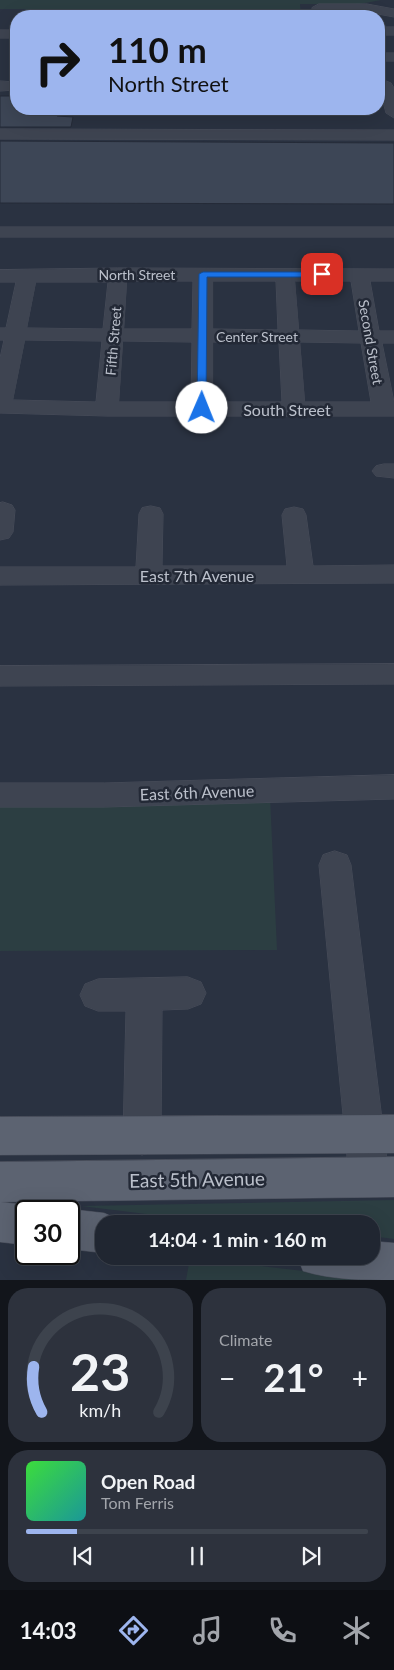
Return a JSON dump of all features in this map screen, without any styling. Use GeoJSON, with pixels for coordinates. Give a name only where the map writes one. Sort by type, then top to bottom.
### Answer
{"type":"FeatureCollection","features":[{"type":"Feature","properties":{"kind":"main road"},"geometry":{"type":"LineString","coordinates":[[0,1136],[379,1134]]}},
{"type":"Feature","properties":{"kind":"main road","name":"East 5th Avenue"},"geometry":{"type":"LineString","coordinates":[[0,1182],[382,1177]]}},
{"type":"Feature","properties":{"kind":"main road"},"geometry":{"type":"LineString","coordinates":[[0,1222],[15,1224]]}},
{"type":"Feature","properties":{"kind":"main road"},"geometry":{"type":"LineString","coordinates":[[80,1231],[95,1232]]}},
{"type":"Feature","properties":{"kind":"main road"},"geometry":{"type":"LineString","coordinates":[[380,1263],[394,1264]]}},
{"type":"Feature","properties":{"kind":"street"},"geometry":{"type":"LineString","coordinates":[[319,10],[319,8],[367,8],[380,10]]}},
{"type":"Feature","properties":{"kind":"street"},"geometry":{"type":"LineString","coordinates":[[386,86],[394,113]]}},
{"type":"Feature","properties":{"kind":"street"},"geometry":{"type":"LineString","coordinates":[[0,134],[394,135]]}},
{"type":"Feature","properties":{"kind":"street"},"geometry":{"type":"LineString","coordinates":[[0,232],[394,232]]}},
{"type":"Feature","properties":{"kind":"street","name":"Fifth Street"},"geometry":{"type":"LineString","coordinates":[[107,409],[118,274]]}},
{"type":"Feature","properties":{"kind":"street"},"geometry":{"type":"LineString","coordinates":[[202,408],[203,274]]}},
{"type":"Feature","properties":{"kind":"street"},"geometry":{"type":"LineString","coordinates":[[285,274],[294,409]]}},
{"type":"Feature","properties":{"kind":"street","name":"Second Street"},"geometry":{"type":"LineString","coordinates":[[359,274],[388,409]]}},
{"type":"Feature","properties":{"kind":"street","name":"North Street"},"geometry":{"type":"LineString","coordinates":[[0,276],[394,274]]}},
{"type":"Feature","properties":{"kind":"street"},"geometry":{"type":"LineString","coordinates":[[0,406],[8,334],[27,276]]}},
{"type":"Feature","properties":{"kind":"street","name":"Center Street"},"geometry":{"type":"LineString","coordinates":[[8,334],[394,337]]}},
{"type":"Feature","properties":{"kind":"street","name":"South Street"},"geometry":{"type":"LineString","coordinates":[[0,406],[107,409],[388,409]]}},
{"type":"Feature","properties":{"kind":"street"},"geometry":{"type":"LineString","coordinates":[[149,575],[151,514]]}},
{"type":"Feature","properties":{"kind":"street"},"geometry":{"type":"LineString","coordinates":[[294,515],[301,574]]}},
{"type":"Feature","properties":{"kind":"street","name":"East 7th Avenue"},"geometry":{"type":"LineString","coordinates":[[0,576],[394,574]]}},
{"type":"Feature","properties":{"kind":"street"},"geometry":{"type":"LineString","coordinates":[[0,676],[394,674]]}},
{"type":"Feature","properties":{"kind":"street","name":"East 6th Avenue"},"geometry":{"type":"LineString","coordinates":[[0,795],[104,795],[394,787]]}},
{"type":"Feature","properties":{"kind":"street"},"geometry":{"type":"LineString","coordinates":[[335,865],[379,1134],[382,1177]]}},
{"type":"Feature","properties":{"kind":"street"},"geometry":{"type":"LineString","coordinates":[[98,995],[188,993]]}},
{"type":"Feature","properties":{"kind":"street"},"geometry":{"type":"LineString","coordinates":[[142,1136],[144,994]]}},
{"type":"Feature","properties":{"kind":"shaded area"},"geometry":{"type":"Polygon","coordinates":[[[0,0],[381,0],[360,4],[300,4],[300,10],[0,9],[0,0]]]}},
{"type":"Feature","properties":{"kind":"shaded area"},"geometry":{"type":"Polygon","coordinates":[[[270,796],[277,950],[0,951],[0,800],[270,796]]]}},
{"type":"Feature","properties":{"kind":"shaded area"},"geometry":{"type":"Polygon","coordinates":[[[394,1200],[394,1239],[380,1237],[380,1215],[154,1215],[81,1206],[394,1200]]]}},
{"type":"Feature","properties":{"kind":"shaded area"},"geometry":{"type":"Polygon","coordinates":[[[189,1265],[251,1265],[382,1280],[186,1280],[189,1265]]]}},
{"type":"Feature","properties":{"kind":"building"},"geometry":{"type":"Polygon","coordinates":[[[0,96],[10,96],[10,115],[57,115],[73,117],[71,127],[0,127],[0,96]]]}},
{"type":"Feature","properties":{"kind":"building"},"geometry":{"type":"Polygon","coordinates":[[[0,141],[394,143],[394,204],[0,203],[0,141]]]}},
{"type":"Feature","properties":{"kind":"route"},"geometry":{"type":"LineString","coordinates":[[202,408],[203,274],[322,274]]}}]}
